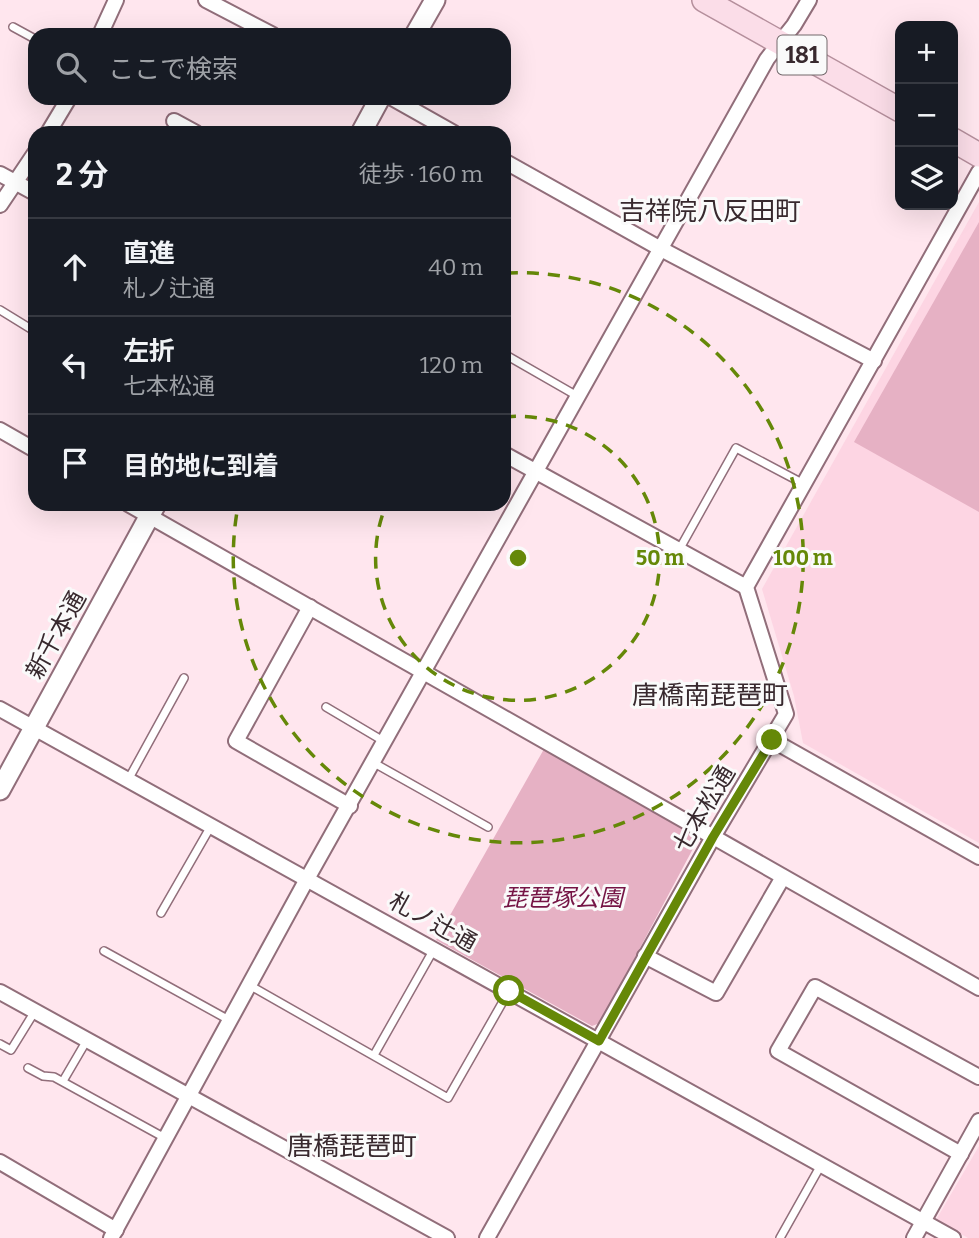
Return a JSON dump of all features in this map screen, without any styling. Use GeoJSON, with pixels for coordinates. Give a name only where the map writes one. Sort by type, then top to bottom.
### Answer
{"type":"FeatureCollection","features":[{"type":"Feature","properties":{"kind":"main road","name":"181"},"geometry":{"type":"LineString","coordinates":[[704,0],[895,107]]}},
{"type":"Feature","properties":{"kind":"main road"},"geometry":{"type":"LineString","coordinates":[[958,143],[979,155]]}},
{"type":"Feature","properties":{"kind":"street"},"geometry":{"type":"LineString","coordinates":[[103,28],[116,0]]}},
{"type":"Feature","properties":{"kind":"street"},"geometry":{"type":"LineString","coordinates":[[206,0],[260,28]]}},
{"type":"Feature","properties":{"kind":"street"},"geometry":{"type":"LineString","coordinates":[[419,28],[435,0]]}},
{"type":"Feature","properties":{"kind":"street"},"geometry":{"type":"LineString","coordinates":[[0,1162],[113,1234],[307,878],[386,742],[767,59],[794,25],[809,0]]}},
{"type":"Feature","properties":{"kind":"street"},"geometry":{"type":"LineString","coordinates":[[52,126],[65,105]]}},
{"type":"Feature","properties":{"kind":"street"},"geometry":{"type":"LineString","coordinates":[[365,126],[376,105]]}},
{"type":"Feature","properties":{"kind":"street"},"geometry":{"type":"LineString","coordinates":[[404,105],[442,126]]}},
{"type":"Feature","properties":{"kind":"street"},"geometry":{"type":"LineString","coordinates":[[174,121],[183,126]]}},
{"type":"Feature","properties":{"kind":"street"},"geometry":{"type":"LineString","coordinates":[[0,205],[28,164]]}},
{"type":"Feature","properties":{"kind":"street"},"geometry":{"type":"LineString","coordinates":[[511,165],[661,249],[874,362]]}},
{"type":"Feature","properties":{"kind":"street"},"geometry":{"type":"LineString","coordinates":[[511,458],[746,587],[979,172]]}},
{"type":"Feature","properties":{"kind":"street"},"geometry":{"type":"LineString","coordinates":[[0,174],[28,189]]}},
{"type":"Feature","properties":{"kind":"street"},"geometry":{"type":"LineString","coordinates":[[0,430],[28,446]]}},
{"type":"Feature","properties":{"kind":"street","name":"新千本通"},"geometry":{"type":"LineString","coordinates":[[0,790],[152,511]]}},
{"type":"Feature","properties":{"kind":"street"},"geometry":{"type":"LineString","coordinates":[[155,511],[310,607],[979,988]]}},
{"type":"Feature","properties":{"kind":"street","name":"七本松通"},"geometry":{"type":"LineString","coordinates":[[487,1238],[645,956],[786,714],[746,587]]}},
{"type":"Feature","properties":{"kind":"street"},"geometry":{"type":"LineString","coordinates":[[310,607],[236,741],[349,806]]}},
{"type":"Feature","properties":{"kind":"street","name":"札ノ辻通"},"geometry":{"type":"LineString","coordinates":[[0,709],[953,1238]]}},
{"type":"Feature","properties":{"kind":"street"},"geometry":{"type":"LineString","coordinates":[[772,740],[979,857]]}},
{"type":"Feature","properties":{"kind":"street"},"geometry":{"type":"LineString","coordinates":[[645,956],[716,992],[783,877]]}},
{"type":"Feature","properties":{"kind":"street"},"geometry":{"type":"LineString","coordinates":[[961,1154],[778,1051],[814,987],[979,1077]]}},
{"type":"Feature","properties":{"kind":"street"},"geometry":{"type":"LineString","coordinates":[[0,992],[447,1238]]}},
{"type":"Feature","properties":{"kind":"street"},"geometry":{"type":"LineString","coordinates":[[914,1238],[979,1121]]}},
{"type":"Feature","properties":{"kind":"lane"},"geometry":{"type":"LineString","coordinates":[[13,27],[28,35]]}},
{"type":"Feature","properties":{"kind":"lane"},"geometry":{"type":"LineString","coordinates":[[0,310],[28,327]]}},
{"type":"Feature","properties":{"kind":"lane"},"geometry":{"type":"LineString","coordinates":[[511,358],[579,397]]}},
{"type":"Feature","properties":{"kind":"lane"},"geometry":{"type":"LineString","coordinates":[[679,550],[736,448],[804,484]]}},
{"type":"Feature","properties":{"kind":"lane"},"geometry":{"type":"LineString","coordinates":[[128,780],[184,678]]}},
{"type":"Feature","properties":{"kind":"lane"},"geometry":{"type":"LineString","coordinates":[[326,707],[386,742]]}},
{"type":"Feature","properties":{"kind":"lane"},"geometry":{"type":"LineString","coordinates":[[374,763],[488,827]]}},
{"type":"Feature","properties":{"kind":"lane"},"geometry":{"type":"LineString","coordinates":[[161,913],[211,826]]}},
{"type":"Feature","properties":{"kind":"lane"},"geometry":{"type":"LineString","coordinates":[[374,1055],[434,949]]}},
{"type":"Feature","properties":{"kind":"lane"},"geometry":{"type":"LineString","coordinates":[[104,951],[230,1020]]}},
{"type":"Feature","properties":{"kind":"lane"},"geometry":{"type":"LineString","coordinates":[[249,985],[448,1098],[509,991]]}},
{"type":"Feature","properties":{"kind":"lane"},"geometry":{"type":"LineString","coordinates":[[0,1044],[11,1050],[35,1011]]}},
{"type":"Feature","properties":{"kind":"lane"},"geometry":{"type":"LineString","coordinates":[[63,1082],[87,1039]]}},
{"type":"Feature","properties":{"kind":"lane"},"geometry":{"type":"LineString","coordinates":[[28,1069],[63,1082],[166,1138]]}},
{"type":"Feature","properties":{"kind":"lane"},"geometry":{"type":"LineString","coordinates":[[780,1238],[822,1165]]}},
{"type":"Feature","properties":{"kind":"shaded area"},"geometry":{"type":"Polygon","coordinates":[[[979,202],[979,843],[803,743],[794,696],[762,589],[979,202]]]}},
{"type":"Feature","properties":{"kind":"shaded area"},"geometry":{"type":"Polygon","coordinates":[[[979,1146],[979,1238],[968,1238],[936,1220],[979,1146]]]}},
{"type":"Feature","properties":{"kind":"green space"},"geometry":{"type":"Polygon","coordinates":[[[979,222],[979,512],[854,442],[979,222]]]}},
{"type":"Feature","properties":{"kind":"green space","name":"琵琶塚公園"},"geometry":{"type":"Polygon","coordinates":[[[544,749],[692,834],[696,843],[600,1023],[592,1026],[436,940],[544,749]]]}},
{"type":"Feature","properties":{"kind":"district","name":"吉祥院八反田町"},"geometry":{"type":"Point","coordinates":[710,211]}},
{"type":"Feature","properties":{"kind":"district","name":"唐橋南琵琶町"},"geometry":{"type":"Point","coordinates":[710,695]}},
{"type":"Feature","properties":{"kind":"district","name":"唐橋琵琶町"},"geometry":{"type":"Point","coordinates":[352,1146]}},
{"type":"Feature","properties":{"kind":"route"},"geometry":{"type":"LineString","coordinates":[[509,991],[599,1041],[713,837],[772,740]]}}]}
